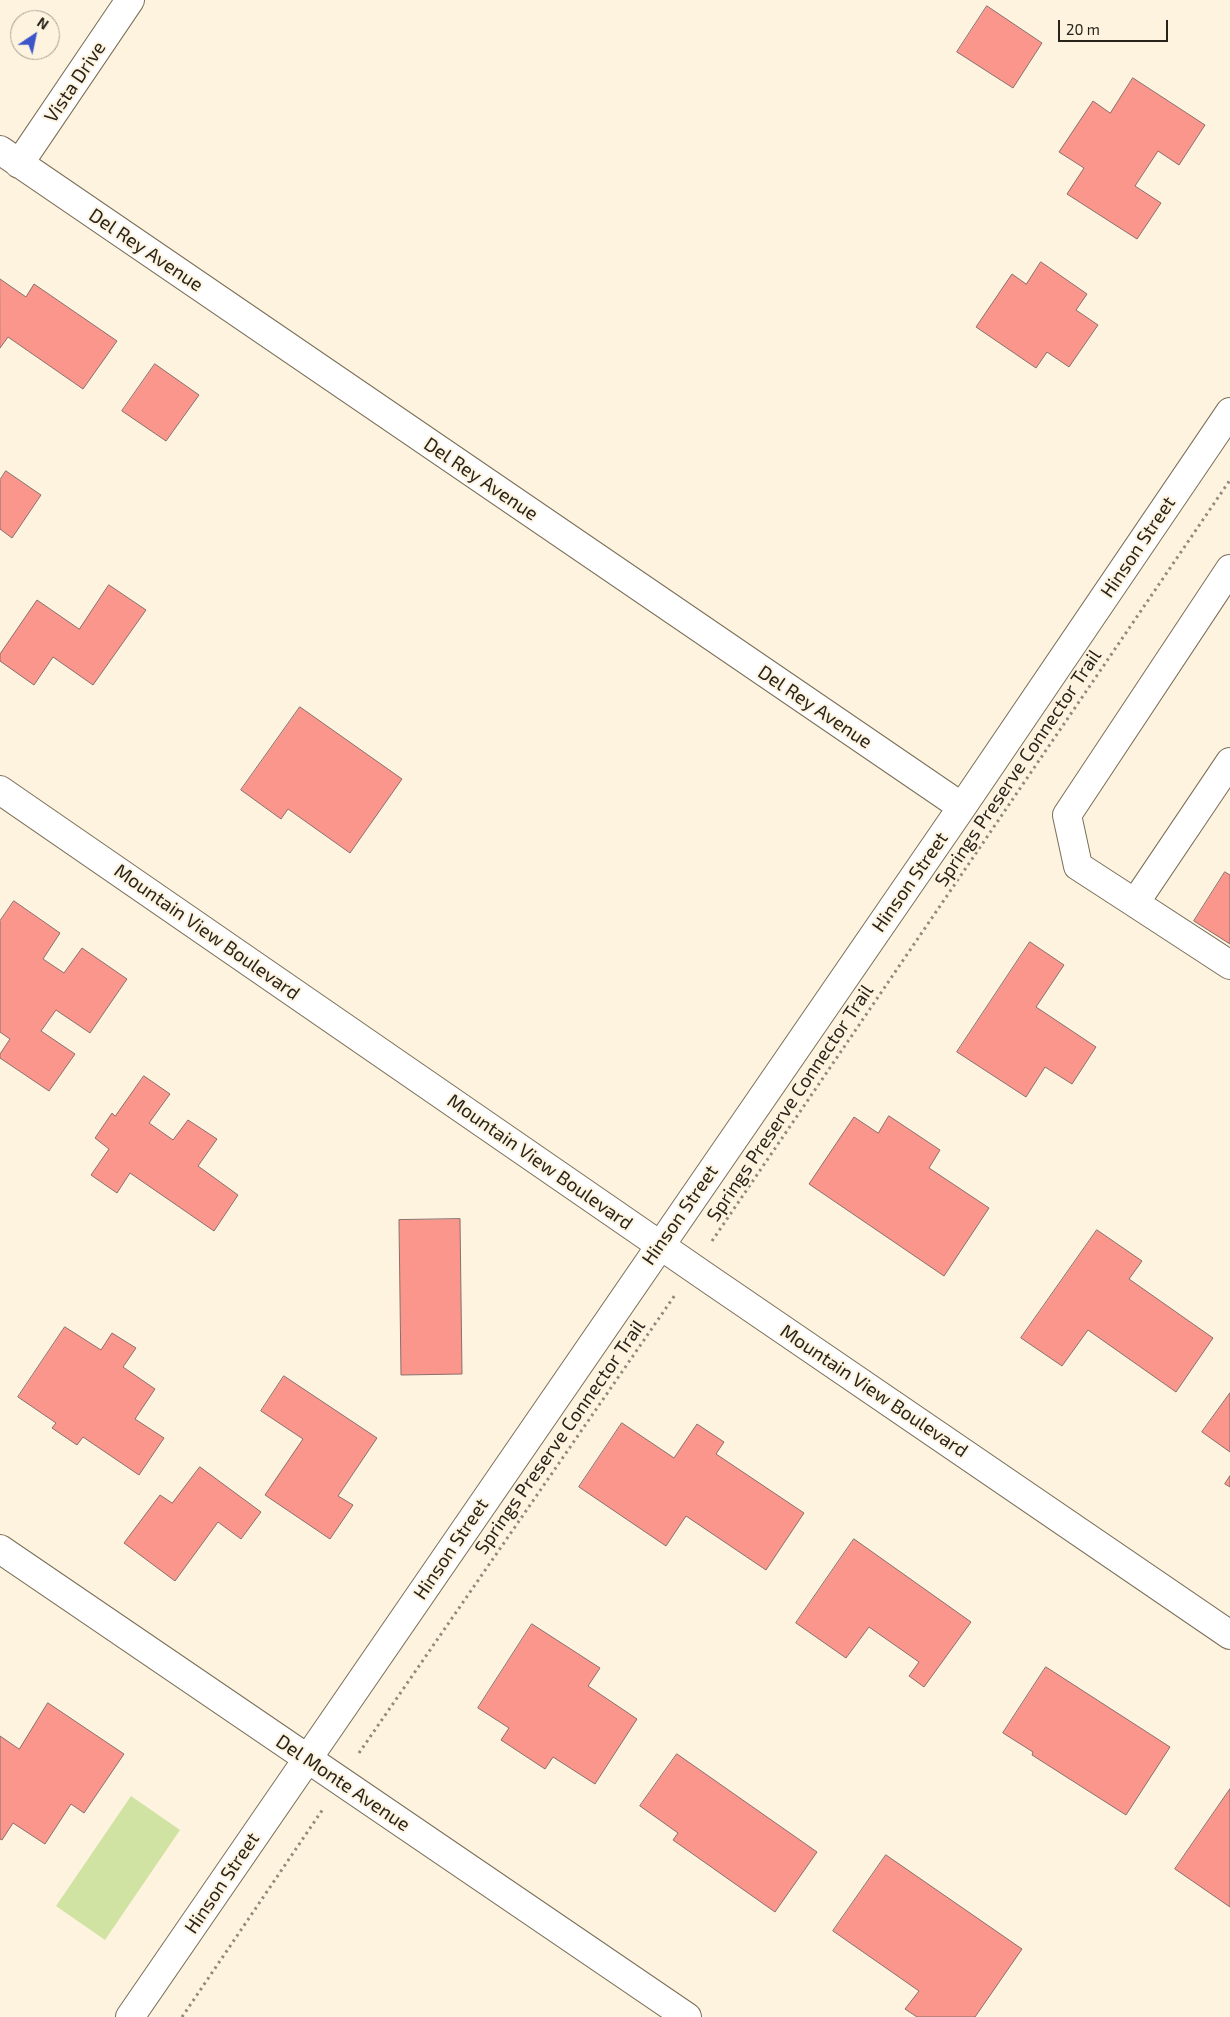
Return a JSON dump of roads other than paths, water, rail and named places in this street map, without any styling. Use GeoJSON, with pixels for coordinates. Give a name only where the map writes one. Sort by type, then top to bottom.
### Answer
{"type":"FeatureCollection","features":[{"type":"Feature","properties":{"kind":"street","name":"Vista Drive"},"geometry":{"type":"LineString","coordinates":[[10,157],[130,0]]}},
{"type":"Feature","properties":{"kind":"street","name":"Del Rey Avenue"},"geometry":{"type":"LineString","coordinates":[[10,157],[962,807]]}},
{"type":"Feature","properties":{"kind":"street","name":"Hinson Street"},"geometry":{"type":"LineString","coordinates":[[130,2017],[962,807],[1230,412]]}},
{"type":"Feature","properties":{"kind":"street"},"geometry":{"type":"LineString","coordinates":[[1230,569],[1068,815],[1078,866],[1230,966]]}},
{"type":"Feature","properties":{"kind":"street"},"geometry":{"type":"LineString","coordinates":[[1135,903],[1230,762]]}},
{"type":"Feature","properties":{"kind":"street","name":"Mountain View Boulevard"},"geometry":{"type":"LineString","coordinates":[[0,790],[1230,1635]]}},
{"type":"Feature","properties":{"kind":"street","name":"Del Monte Avenue"},"geometry":{"type":"LineString","coordinates":[[0,1549],[687,2017]]}}]}
